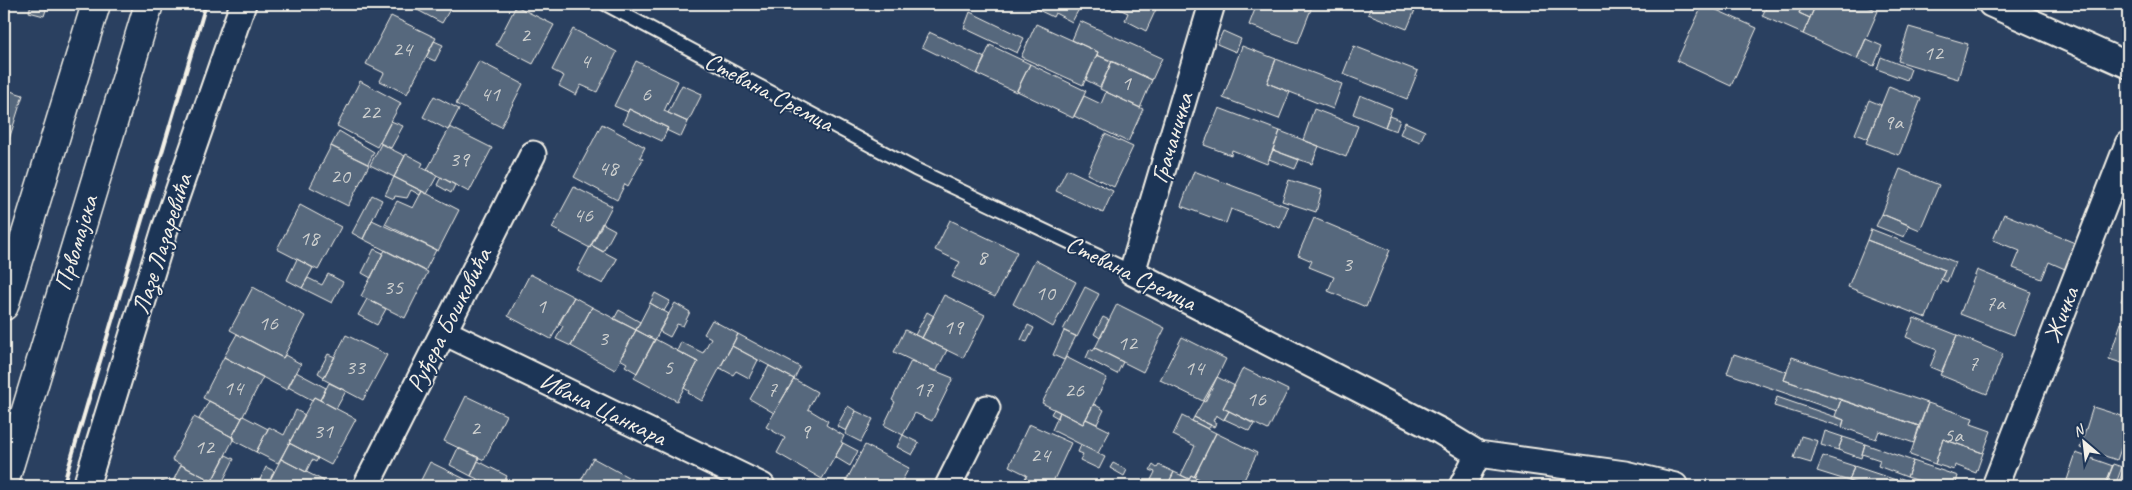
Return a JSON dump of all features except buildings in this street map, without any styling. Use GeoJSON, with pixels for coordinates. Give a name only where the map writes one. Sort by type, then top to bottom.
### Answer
{"type":"FeatureCollection","features":[{"type":"Feature","properties":{"kind":"main road","name":"Првомајска"},"geometry":{"type":"LineString","coordinates":[[4,306],[96,4]]}},
{"type":"Feature","properties":{"kind":"main road","name":"Првомајска"},"geometry":{"type":"LineString","coordinates":[[4,483],[149,4]]}},
{"type":"Feature","properties":{"kind":"street","name":"Лазе Лазаревића"},"geometry":{"type":"LineString","coordinates":[[86,486],[165,229],[243,4]]}},
{"type":"Feature","properties":{"kind":"street","name":"Грачаничка"},"geometry":{"type":"LineString","coordinates":[[1132,272],[1212,4]]}},
{"type":"Feature","properties":{"kind":"street"},"geometry":{"type":"LineString","coordinates":[[1991,4],[2128,65]]}},
{"type":"Feature","properties":{"kind":"street","name":"Жичка"},"geometry":{"type":"LineString","coordinates":[[1995,486],[2128,144]]}},
{"type":"Feature","properties":{"kind":"street","name":"Руђера Бошковића"},"geometry":{"type":"LineString","coordinates":[[366,486],[533,154]]}},
{"type":"Feature","properties":{"kind":"street","name":"Стевана Сремца"},"geometry":{"type":"LineString","coordinates":[[1132,272],[1440,431],[1478,454],[1625,474],[1675,486]]}},
{"type":"Feature","properties":{"kind":"street","name":"Ивана Цанкара"},"geometry":{"type":"LineString","coordinates":[[444,332],[762,486]]}},
{"type":"Feature","properties":{"kind":"street"},"geometry":{"type":"LineString","coordinates":[[948,486],[987,408]]}},
{"type":"Feature","properties":{"kind":"street"},"geometry":{"type":"LineString","coordinates":[[1462,486],[1478,454]]}},
{"type":"Feature","properties":{"kind":"lane","name":"Стевана Сремца"},"geometry":{"type":"LineString","coordinates":[[605,4],[915,169],[1132,272]]}},
{"type":"Feature","properties":{"kind":"railway"},"geometry":{"type":"LineString","coordinates":[[63,486],[206,4]]}}]}
